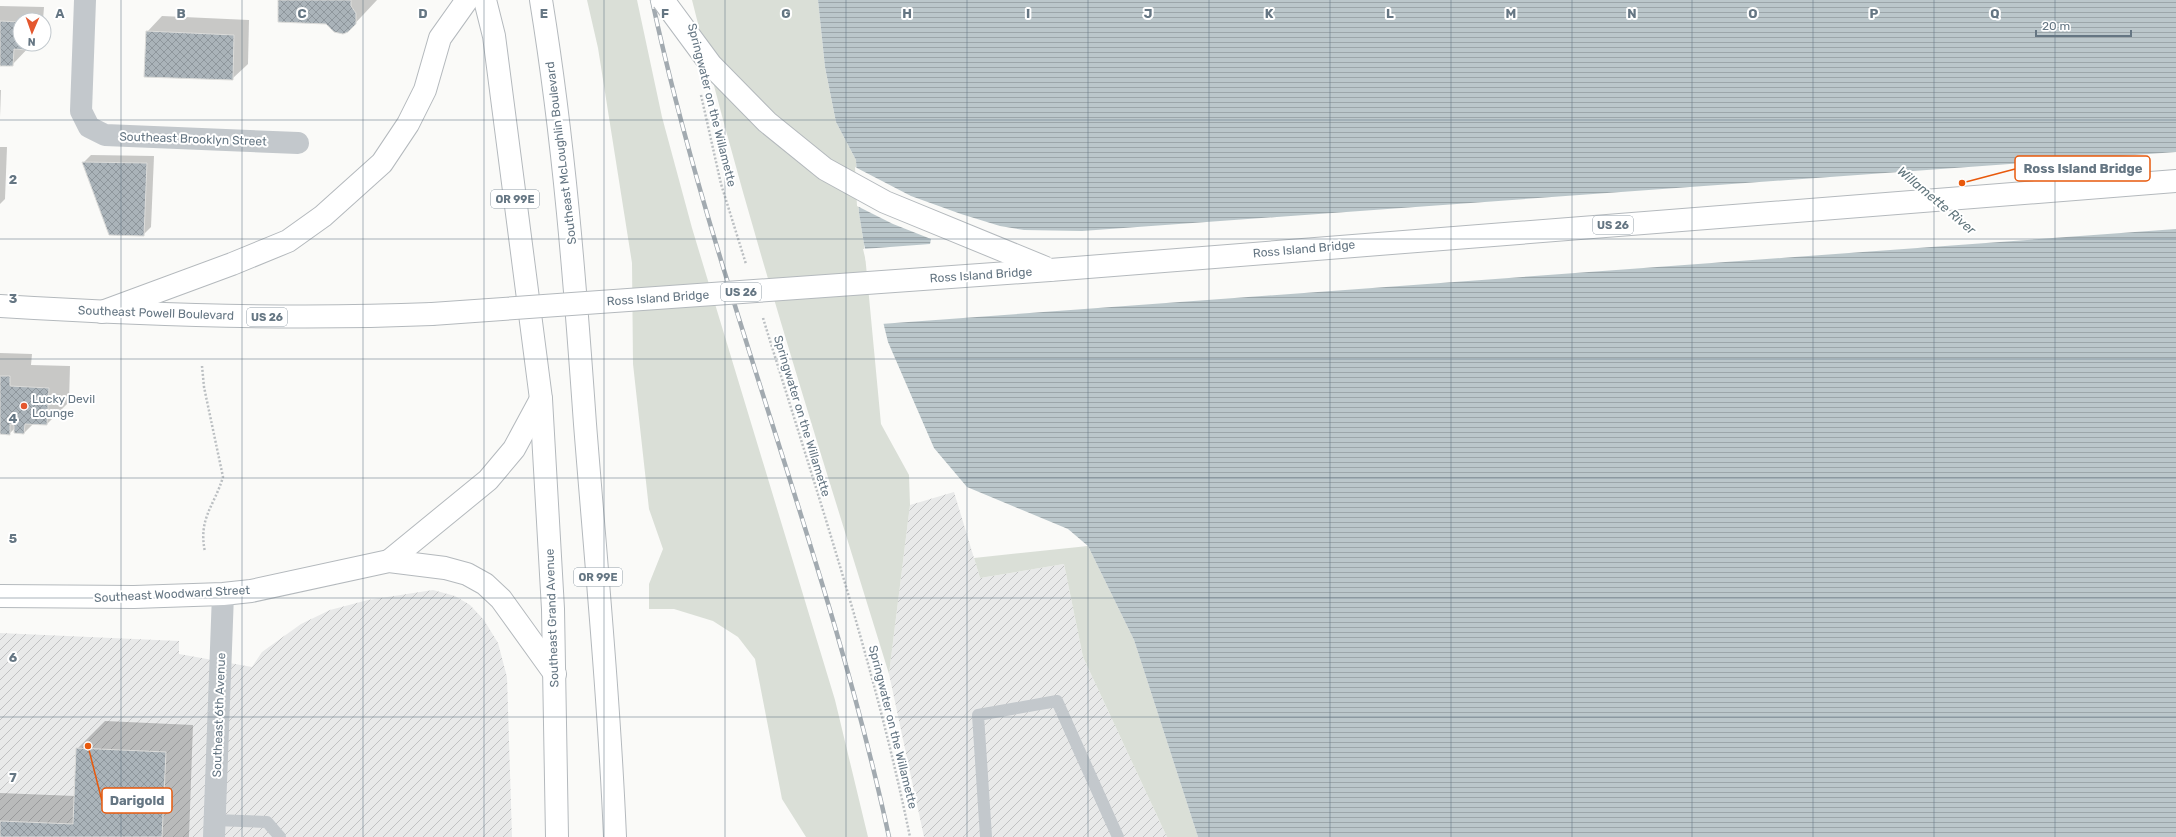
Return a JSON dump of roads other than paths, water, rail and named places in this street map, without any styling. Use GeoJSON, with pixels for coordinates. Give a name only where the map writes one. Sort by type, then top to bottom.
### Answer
{"type":"FeatureCollection","features":[{"type":"Feature","properties":{"kind":"highway"},"geometry":{"type":"LineString","coordinates":[[102,312],[232,264],[288,241],[323,216],[382,163],[408,124],[425,90],[440,38],[467,0]]}},
{"type":"Feature","properties":{"kind":"highway","name":"OR 99E"},"geometry":{"type":"LineString","coordinates":[[485,0],[494,36],[541,399]]}},
{"type":"Feature","properties":{"kind":"highway","name":"Southeast McLoughlin Boulevard"},"geometry":{"type":"LineString","coordinates":[[541,0],[553,72],[577,306],[610,730],[614,837]]}},
{"type":"Feature","properties":{"kind":"highway"},"geometry":{"type":"LineString","coordinates":[[663,0],[711,65],[767,122],[825,169],[884,202],[1050,270]]}},
{"type":"Feature","properties":{"kind":"highway","name":"Ross Island Bridge"},"geometry":{"type":"LineString","coordinates":[[432,314],[1050,270],[2176,181]]}},
{"type":"Feature","properties":{"kind":"highway","name":"Southeast Powell Boulevard"},"geometry":{"type":"LineString","coordinates":[[0,306],[102,312],[275,317],[349,317],[432,314]]}},
{"type":"Feature","properties":{"kind":"highway"},"geometry":{"type":"LineString","coordinates":[[389,561],[488,480],[514,449],[541,399]]}},
{"type":"Feature","properties":{"kind":"highway","name":"Southeast Grand Avenue"},"geometry":{"type":"LineString","coordinates":[[541,399],[555,674],[557,837]]}},
{"type":"Feature","properties":{"kind":"highway"},"geometry":{"type":"LineString","coordinates":[[389,561],[445,568],[467,574],[485,584],[501,599],[555,674]]}},
{"type":"Feature","properties":{"kind":"highway","name":"Southeast Woodward Street"},"geometry":{"type":"LineString","coordinates":[[0,596],[134,598],[223,594],[251,591],[389,561]]}},
{"type":"Feature","properties":{"kind":"street","name":"Southeast Brooklyn Street"},"geometry":{"type":"LineString","coordinates":[[85,0],[81,111],[89,127],[105,135],[298,143]]}},
{"type":"Feature","properties":{"kind":"street","name":"Southeast 6th Avenue"},"geometry":{"type":"LineString","coordinates":[[214,829],[223,594]]}},
{"type":"Feature","properties":{"kind":"lane"},"geometry":{"type":"LineString","coordinates":[[986,837],[978,715],[1056,701],[1118,837]]}},
{"type":"Feature","properties":{"kind":"lane"},"geometry":{"type":"LineString","coordinates":[[214,829],[267,822],[280,837]]}},
{"type":"Feature","properties":{"kind":"water","name":"Willamette River"},"geometry":{"type":"Polygon","coordinates":[[[818,0],[2176,0],[2176,837],[1198,837],[1134,640],[1088,546],[1068,529],[967,487],[934,448],[888,342],[864,244],[859,213],[856,160],[836,122],[825,67],[818,0]]]}},
{"type":"Feature","properties":{"kind":"railway"},"geometry":{"type":"LineString","coordinates":[[652,0],[677,106],[706,211],[835,626],[864,731],[889,837]]}},
{"type":"Feature","properties":{"kind":"place","name":"Ross Island Bridge"},"geometry":{"type":"Point","coordinates":[1962,183]}},
{"type":"Feature","properties":{"kind":"place","name":"Lucky Devil Lounge"},"geometry":{"type":"Point","coordinates":[24,406]}},
{"type":"Feature","properties":{"kind":"place","name":"Darigold"},"geometry":{"type":"Point","coordinates":[88,746]}}]}
